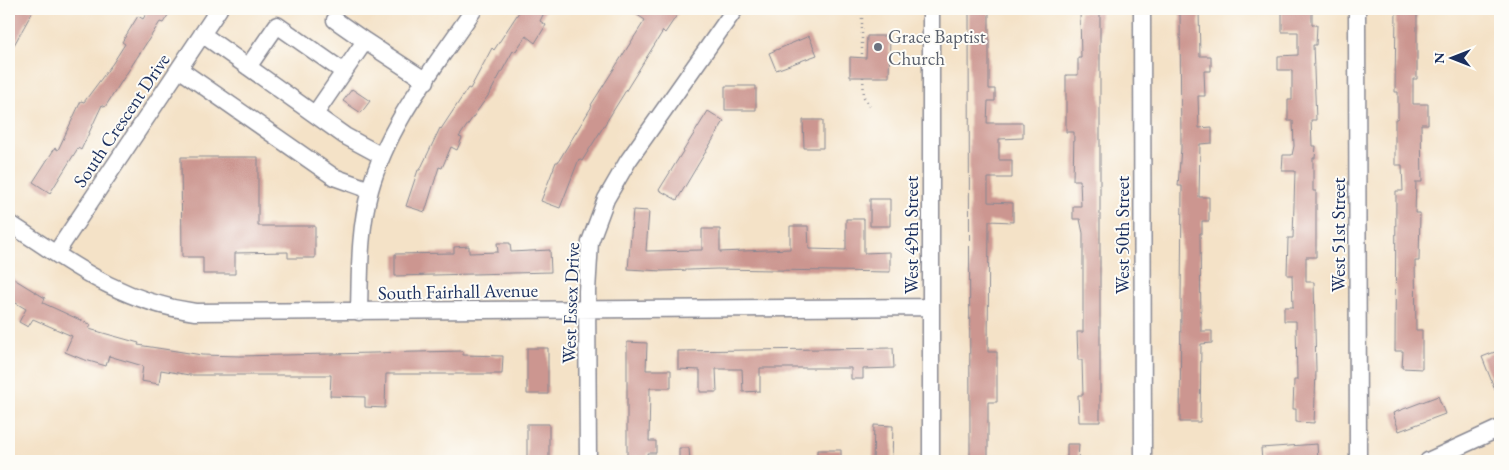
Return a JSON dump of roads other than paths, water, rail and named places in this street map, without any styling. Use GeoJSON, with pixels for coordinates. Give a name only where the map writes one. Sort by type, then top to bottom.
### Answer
{"type":"FeatureCollection","features":[{"type":"Feature","properties":{"kind":"street","name":"South Crescent Drive"},"geometry":{"type":"LineString","coordinates":[[56,254],[220,9]]}},
{"type":"Feature","properties":{"kind":"street"},"geometry":{"type":"LineString","coordinates":[[359,312],[362,231],[370,190],[382,156],[403,114],[474,9]]}},
{"type":"Feature","properties":{"kind":"street","name":"West Essex Drive"},"geometry":{"type":"LineString","coordinates":[[588,461],[587,309],[590,242],[606,199],[628,161],[735,9]]}},
{"type":"Feature","properties":{"kind":"street","name":"West 49th Street"},"geometry":{"type":"LineString","coordinates":[[931,9],[931,461]]}},
{"type":"Feature","properties":{"kind":"street","name":"West 50th Street"},"geometry":{"type":"LineString","coordinates":[[1142,9],[1143,461]]}},
{"type":"Feature","properties":{"kind":"street","name":"West 51st Street"},"geometry":{"type":"LineString","coordinates":[[1357,9],[1358,461]]}},
{"type":"Feature","properties":{"kind":"street"},"geometry":{"type":"LineString","coordinates":[[335,20],[426,81]]}},
{"type":"Feature","properties":{"kind":"street"},"geometry":{"type":"LineString","coordinates":[[248,67],[277,25],[344,72]]}},
{"type":"Feature","properties":{"kind":"street"},"geometry":{"type":"LineString","coordinates":[[202,34],[345,136],[382,156]]}},
{"type":"Feature","properties":{"kind":"street"},"geometry":{"type":"LineString","coordinates":[[315,114],[365,41]]}},
{"type":"Feature","properties":{"kind":"street"},"geometry":{"type":"LineString","coordinates":[[179,69],[334,177],[370,190]]}},
{"type":"Feature","properties":{"kind":"street","name":"South Fairhall Avenue"},"geometry":{"type":"LineString","coordinates":[[9,223],[89,276],[120,292],[176,310],[195,312],[931,307]]}},
{"type":"Feature","properties":{"kind":"street"},"geometry":{"type":"LineString","coordinates":[[1428,461],[1500,428]]}},
{"type":"Feature","properties":{"kind":"place","name":"Grace Baptist Church"},"geometry":{"type":"Point","coordinates":[878,47]}}]}
